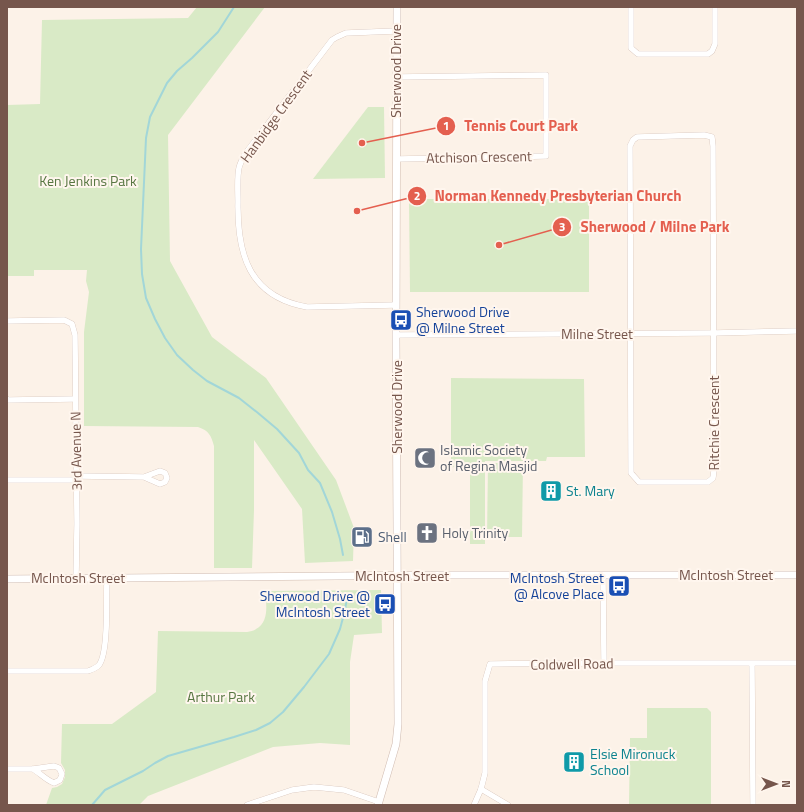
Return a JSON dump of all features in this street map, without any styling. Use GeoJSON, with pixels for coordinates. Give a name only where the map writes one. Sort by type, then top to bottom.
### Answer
{"type":"FeatureCollection","features":[{"type":"Feature","properties":{"kind":"street","name":"Sherwood Drive"},"geometry":{"type":"LineString","coordinates":[[378,804],[396,744],[398,724],[396,335],[397,7]]}},
{"type":"Feature","properties":{"kind":"street"},"geometry":{"type":"LineString","coordinates":[[631,7],[632,48],[638,54],[708,54],[712,51],[715,44],[715,7]]}},
{"type":"Feature","properties":{"kind":"street","name":"Hanbidge Crescent"},"geometry":{"type":"LineString","coordinates":[[396,31],[346,33],[332,40],[245,154],[239,169],[238,220],[243,255],[248,266],[260,284],[281,299],[295,305],[308,307],[396,305]]}},
{"type":"Feature","properties":{"kind":"street","name":"Atchison Crescent"},"geometry":{"type":"LineString","coordinates":[[396,77],[546,75],[546,156],[397,159]]}},
{"type":"Feature","properties":{"kind":"street"},"geometry":{"type":"LineString","coordinates":[[630,334],[630,146],[633,140],[637,137],[704,135],[712,137],[713,146],[714,333]]}},
{"type":"Feature","properties":{"kind":"street","name":"3rd Avenue N"},"geometry":{"type":"LineString","coordinates":[[7,321],[64,320],[72,324],[75,335],[77,478],[76,578]]}},
{"type":"Feature","properties":{"kind":"street","name":"Milne Street"},"geometry":{"type":"LineString","coordinates":[[396,335],[630,334],[797,331]]}},
{"type":"Feature","properties":{"kind":"street","name":"Ritchie Crescent"},"geometry":{"type":"LineString","coordinates":[[630,334],[631,473],[639,482],[708,482],[713,478],[714,470],[714,333]]}},
{"type":"Feature","properties":{"kind":"street"},"geometry":{"type":"LineString","coordinates":[[7,399],[75,399]]}},
{"type":"Feature","properties":{"kind":"street"},"geometry":{"type":"LineString","coordinates":[[7,480],[144,477]]}},
{"type":"Feature","properties":{"kind":"street","name":"McIntosh Street"},"geometry":{"type":"LineString","coordinates":[[7,579],[797,575]]}},
{"type":"Feature","properties":{"kind":"street"},"geometry":{"type":"LineString","coordinates":[[603,576],[604,663]]}},
{"type":"Feature","properties":{"kind":"street"},"geometry":{"type":"LineString","coordinates":[[7,672],[88,671],[98,666],[104,652],[107,578]]}},
{"type":"Feature","properties":{"kind":"street","name":"Coldwell Road"},"geometry":{"type":"LineString","coordinates":[[474,805],[481,790],[485,773],[485,681],[490,664],[797,663]]}},
{"type":"Feature","properties":{"kind":"street"},"geometry":{"type":"LineString","coordinates":[[752,664],[753,805]]}},
{"type":"Feature","properties":{"kind":"street"},"geometry":{"type":"LineString","coordinates":[[7,769],[33,769],[54,766],[59,768],[62,774],[60,780],[54,783],[33,769]]}},
{"type":"Feature","properties":{"kind":"street"},"geometry":{"type":"LineString","coordinates":[[246,805],[292,790],[314,788],[344,790],[378,804]]}},
{"type":"Feature","properties":{"kind":"street"},"geometry":{"type":"LineString","coordinates":[[481,790],[508,805]]}},
{"type":"Feature","properties":{"kind":"green space","name":"Ken Jenkins Park"},"geometry":{"type":"Polygon","coordinates":[[[197,7],[265,7],[168,135],[170,261],[212,337],[266,378],[336,480],[354,528],[353,561],[305,563],[302,509],[254,440],[252,568],[214,568],[214,446],[209,434],[205,430],[198,427],[84,426],[84,332],[89,292],[86,281],[87,270],[34,270],[34,276],[7,276],[7,105],[40,104],[42,20],[188,18],[197,7]]]}},
{"type":"Feature","properties":{"kind":"green space"},"geometry":{"type":"Polygon","coordinates":[[[368,107],[384,107],[385,178],[313,179],[368,107]]]}},
{"type":"Feature","properties":{"kind":"green space"},"geometry":{"type":"Polygon","coordinates":[[[409,199],[589,199],[589,292],[410,292],[409,199]]]}},
{"type":"Feature","properties":{"kind":"green space"},"geometry":{"type":"Polygon","coordinates":[[[451,378],[584,379],[585,457],[547,457],[546,461],[485,461],[485,544],[470,544],[470,468],[451,467],[451,378]]]}},
{"type":"Feature","properties":{"kind":"green space"},"geometry":{"type":"Polygon","coordinates":[[[488,463],[523,463],[522,537],[487,537],[488,463]]]}},
{"type":"Feature","properties":{"kind":"green space","name":"Arthur Park"},"geometry":{"type":"Polygon","coordinates":[[[381,590],[382,633],[354,635],[350,662],[350,745],[320,743],[273,747],[148,796],[139,805],[46,805],[52,788],[62,784],[65,777],[65,770],[61,763],[62,724],[112,724],[156,692],[158,631],[247,632],[254,630],[260,626],[265,617],[265,591],[381,590]]]}},
{"type":"Feature","properties":{"kind":"green space"},"geometry":{"type":"Polygon","coordinates":[[[647,708],[707,708],[711,712],[711,805],[629,805],[630,738],[647,738],[647,708]]]}},
{"type":"Feature","properties":{"kind":"waterway"},"geometry":{"type":"LineString","coordinates":[[234,7],[218,32],[177,71],[167,83],[150,117],[146,138],[141,249],[142,274],[146,298],[165,338],[177,355],[207,381],[239,398],[258,413],[277,429],[299,453],[308,470],[320,483],[332,512],[343,555]]}},
{"type":"Feature","properties":{"kind":"waterway"},"geometry":{"type":"LineString","coordinates":[[92,805],[105,790],[143,771],[168,756],[256,730],[270,723],[283,712],[329,654],[340,629],[347,599]]}},
{"type":"Feature","properties":{"kind":"place","name":"Tennis Court Park"},"geometry":{"type":"Point","coordinates":[362,143]}},
{"type":"Feature","properties":{"kind":"place","name":"Norman Kennedy Presbyterian Church"},"geometry":{"type":"Point","coordinates":[357,211]}},
{"type":"Feature","properties":{"kind":"place","name":"Sherwood / Milne Park"},"geometry":{"type":"Point","coordinates":[499,245]}},
{"type":"Feature","properties":{"kind":"place","name":"Sherwood Drive @ Milne Street"},"geometry":{"type":"Point","coordinates":[401,320]}},
{"type":"Feature","properties":{"kind":"place","name":"Islamic Society of Regina Masjid"},"geometry":{"type":"Point","coordinates":[425,458]}},
{"type":"Feature","properties":{"kind":"place","name":"St. Mary"},"geometry":{"type":"Point","coordinates":[551,491]}},
{"type":"Feature","properties":{"kind":"place","name":"Holy Trinity"},"geometry":{"type":"Point","coordinates":[427,533]}},
{"type":"Feature","properties":{"kind":"place","name":"Shell"},"geometry":{"type":"Point","coordinates":[362,537]}},
{"type":"Feature","properties":{"kind":"place","name":"McIntosh Street @ Alcove Place"},"geometry":{"type":"Point","coordinates":[619,586]}},
{"type":"Feature","properties":{"kind":"place","name":"Sherwood Drive @ McIntosh Street"},"geometry":{"type":"Point","coordinates":[385,604]}},
{"type":"Feature","properties":{"kind":"place","name":"Elsie Mironuck School"},"geometry":{"type":"Point","coordinates":[574,762]}}]}
